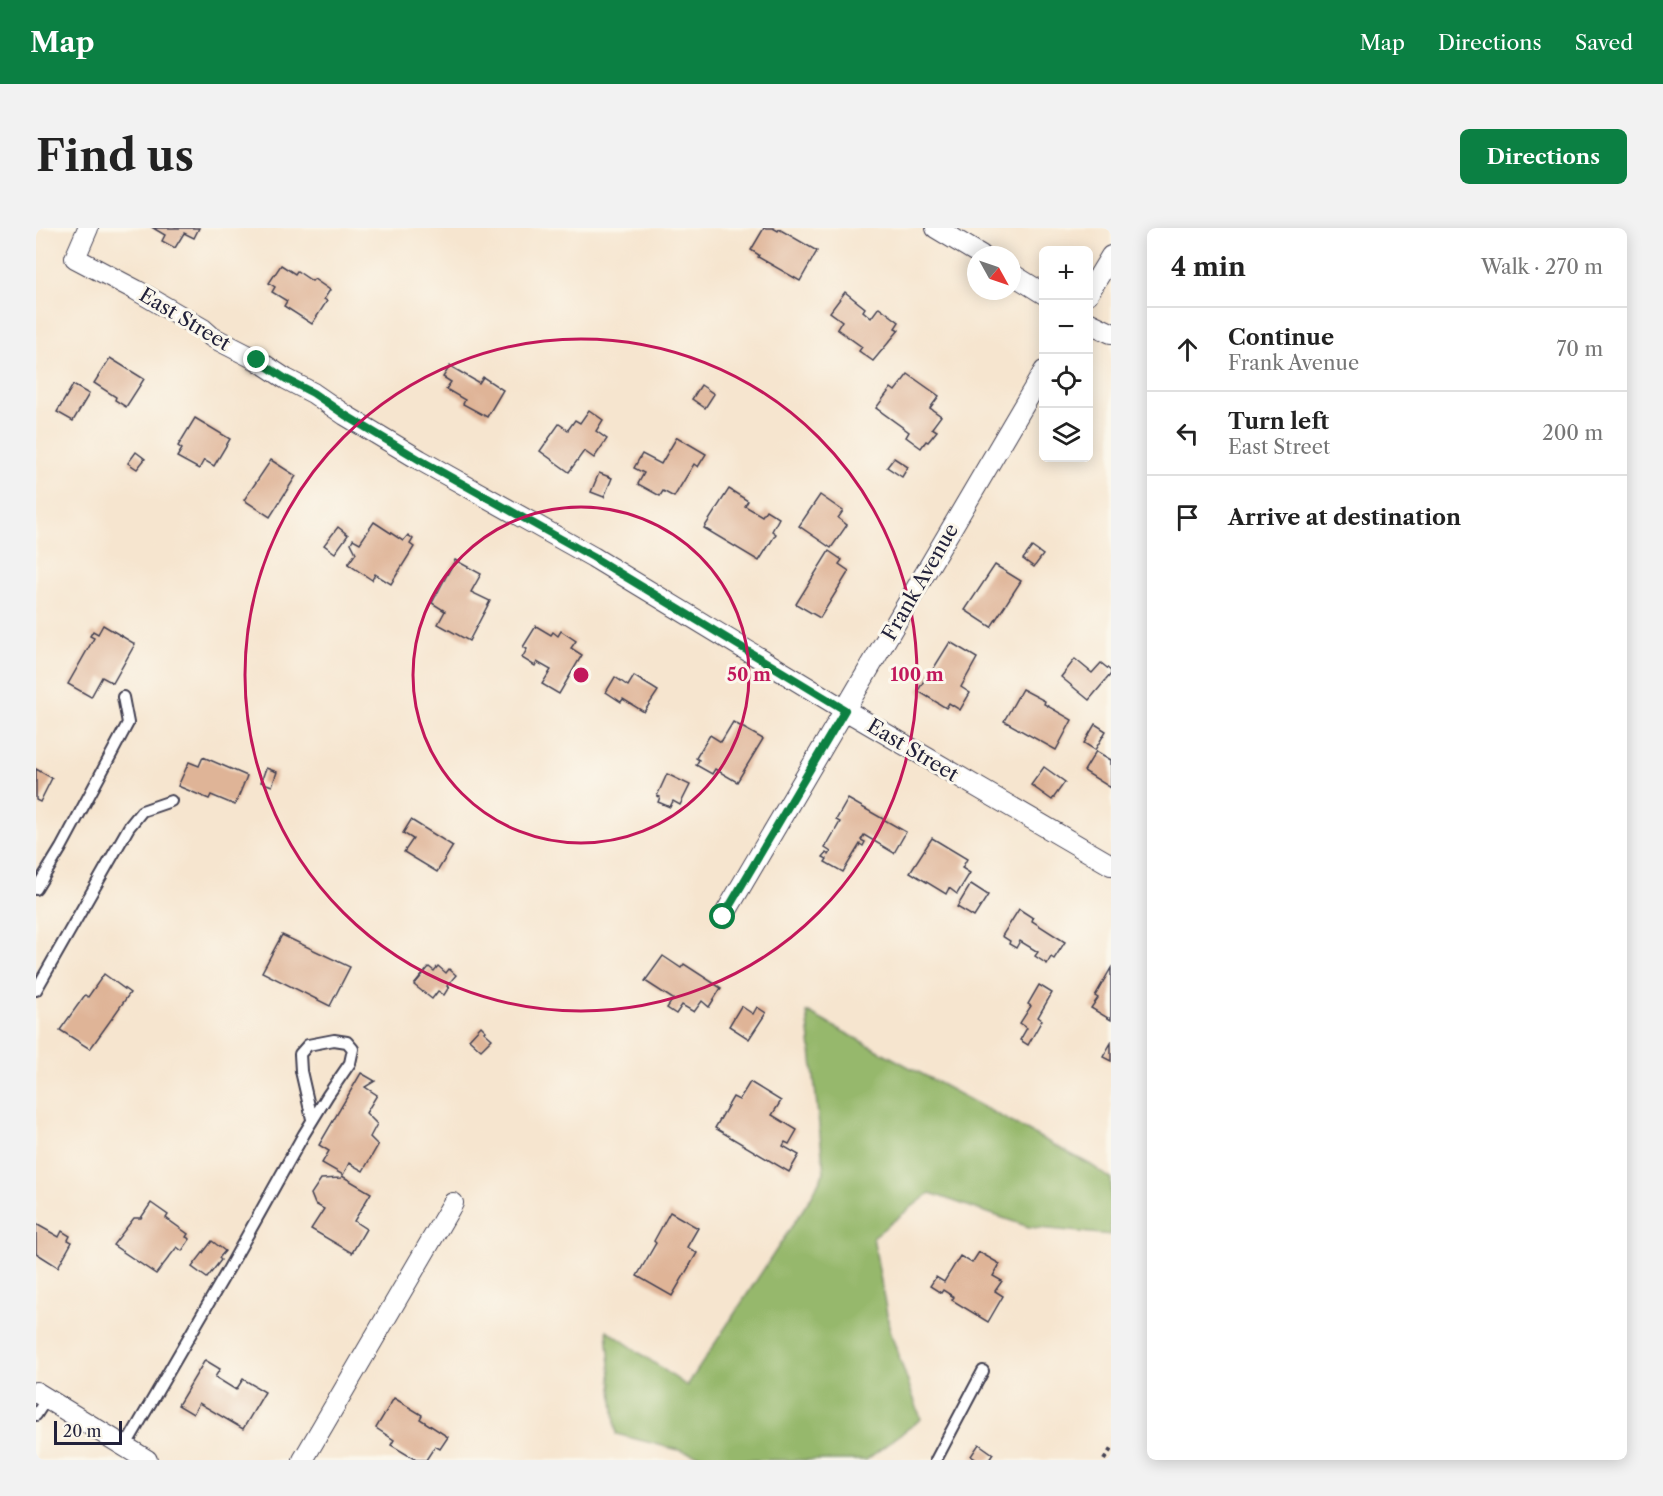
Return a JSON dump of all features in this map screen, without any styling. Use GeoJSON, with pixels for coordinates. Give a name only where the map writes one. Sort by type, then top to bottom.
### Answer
{"type":"FeatureCollection","features":[{"type":"Feature","properties":{"kind":"street"},"geometry":{"type":"LineString","coordinates":[[936,228],[967,247]]}},
{"type":"Feature","properties":{"kind":"street","name":"East Street"},"geometry":{"type":"LineString","coordinates":[[84,237],[75,258],[136,290],[203,329],[212,337],[313,393],[420,460],[593,557],[845,710],[1111,866]]}},
{"type":"Feature","properties":{"kind":"street"},"geometry":{"type":"LineString","coordinates":[[1093,287],[1111,256]]}},
{"type":"Feature","properties":{"kind":"street"},"geometry":{"type":"LineString","coordinates":[[1021,280],[1039,291]]}},
{"type":"Feature","properties":{"kind":"street"},"geometry":{"type":"LineString","coordinates":[[1093,324],[1111,333]]}},
{"type":"Feature","properties":{"kind":"street","name":"Frank Avenue"},"geometry":{"type":"LineString","coordinates":[[723,917],[1039,380]]}},
{"type":"Feature","properties":{"kind":"street"},"geometry":{"type":"LineString","coordinates":[[303,1460],[453,1203]]}},
{"type":"Feature","properties":{"kind":"street"},"geometry":{"type":"LineString","coordinates":[[41,1395],[147,1460]]}},
{"type":"Feature","properties":{"kind":"lane"},"geometry":{"type":"LineString","coordinates":[[36,889],[61,848],[128,723],[123,697]]}},
{"type":"Feature","properties":{"kind":"lane"},"geometry":{"type":"LineString","coordinates":[[36,990],[129,827],[142,811],[171,801]]}},
{"type":"Feature","properties":{"kind":"lane"},"geometry":{"type":"LineString","coordinates":[[125,1447],[224,1278],[312,1119],[350,1063],[353,1049],[347,1042],[334,1040],[308,1045],[300,1054],[301,1071],[312,1119]]}},
{"type":"Feature","properties":{"kind":"lane"},"geometry":{"type":"LineString","coordinates":[[936,1460],[983,1371]]}},
{"type":"Feature","properties":{"kind":"lane"},"geometry":{"type":"LineString","coordinates":[[36,1415],[41,1395]]}},
{"type":"Feature","properties":{"kind":"path"},"geometry":{"type":"LineString","coordinates":[[1104,1460],[1111,1449]]}},
{"type":"Feature","properties":{"kind":"green space"},"geometry":{"type":"Polygon","coordinates":[[[807,1012],[1091,1165],[1111,1179],[1111,1235],[1029,1227],[930,1193],[873,1237],[890,1331],[921,1419],[866,1460],[717,1460],[616,1434],[607,1330],[687,1386],[811,1197],[824,1172],[807,1012]]]}},
{"type":"Feature","properties":{"kind":"building"},"geometry":{"type":"Polygon","coordinates":[[[153,228],[199,228],[194,238],[184,233],[175,248],[162,241],[165,235],[153,228]]]}},
{"type":"Feature","properties":{"kind":"building"},"geometry":{"type":"Polygon","coordinates":[[[764,228],[773,228],[778,231],[779,229],[817,251],[800,281],[758,257],[759,255],[751,250],[764,228]]]}},
{"type":"Feature","properties":{"kind":"building"},"geometry":{"type":"Polygon","coordinates":[[[281,265],[295,274],[297,271],[312,281],[314,279],[330,290],[324,299],[327,301],[312,324],[284,306],[287,301],[272,292],[275,287],[269,283],[281,265]]]}},
{"type":"Feature","properties":{"kind":"building"},"geometry":{"type":"Polygon","coordinates":[[[845,292],[865,308],[863,311],[871,318],[879,307],[899,322],[895,328],[899,330],[873,361],[859,351],[862,347],[837,329],[842,321],[830,312],[845,292]]]}},
{"type":"Feature","properties":{"kind":"building"},"geometry":{"type":"Polygon","coordinates":[[[110,358],[144,379],[126,407],[115,400],[116,397],[94,383],[110,358]]]}},
{"type":"Feature","properties":{"kind":"building"},"geometry":{"type":"Polygon","coordinates":[[[450,366],[479,383],[483,377],[503,390],[487,417],[463,404],[465,400],[446,389],[451,382],[443,377],[450,366]]]}},
{"type":"Feature","properties":{"kind":"building"},"geometry":{"type":"Polygon","coordinates":[[[908,374],[939,396],[930,408],[941,416],[932,428],[937,431],[921,448],[906,437],[909,432],[876,408],[891,388],[895,391],[908,374]]]}},
{"type":"Feature","properties":{"kind":"building"},"geometry":{"type":"Polygon","coordinates":[[[73,385],[89,394],[73,421],[57,412],[73,385]]]}},
{"type":"Feature","properties":{"kind":"building"},"geometry":{"type":"Polygon","coordinates":[[[701,385],[714,394],[705,408],[692,399],[701,385]]]}},
{"type":"Feature","properties":{"kind":"building"},"geometry":{"type":"Polygon","coordinates":[[[589,410],[603,420],[596,431],[607,439],[594,458],[584,451],[569,472],[540,451],[559,424],[568,430],[575,420],[580,423],[589,410]]]}},
{"type":"Feature","properties":{"kind":"building"},"geometry":{"type":"Polygon","coordinates":[[[195,418],[230,439],[214,466],[204,460],[199,469],[177,457],[182,449],[178,446],[195,418]]]}},
{"type":"Feature","properties":{"kind":"building"},"geometry":{"type":"Polygon","coordinates":[[[677,437],[706,454],[698,467],[694,464],[674,497],[663,491],[660,496],[638,484],[644,473],[634,468],[642,454],[661,464],[677,437]]]}},
{"type":"Feature","properties":{"kind":"building"},"geometry":{"type":"Polygon","coordinates":[[[136,452],[145,459],[137,469],[128,463],[136,452]]]}},
{"type":"Feature","properties":{"kind":"building"},"geometry":{"type":"Polygon","coordinates":[[[894,458],[908,467],[902,477],[887,467],[894,458]]]}},
{"type":"Feature","properties":{"kind":"building"},"geometry":{"type":"Polygon","coordinates":[[[271,460],[296,476],[270,517],[244,500],[271,460]]]}},
{"type":"Feature","properties":{"kind":"building"},"geometry":{"type":"Polygon","coordinates":[[[599,473],[612,478],[604,497],[591,492],[599,473]]]}},
{"type":"Feature","properties":{"kind":"building"},"geometry":{"type":"Polygon","coordinates":[[[729,489],[748,501],[745,506],[762,516],[766,510],[779,518],[772,531],[776,534],[759,561],[704,528],[729,489]]]}},
{"type":"Feature","properties":{"kind":"building"},"geometry":{"type":"Polygon","coordinates":[[[820,495],[843,511],[838,518],[847,525],[831,548],[799,526],[820,495]]]}},
{"type":"Feature","properties":{"kind":"building"},"geometry":{"type":"Polygon","coordinates":[[[374,522],[403,541],[408,535],[413,539],[410,544],[414,547],[391,584],[375,574],[372,580],[348,564],[356,553],[351,543],[353,539],[360,543],[374,522]]]}},
{"type":"Feature","properties":{"kind":"building"},"geometry":{"type":"Polygon","coordinates":[[[338,527],[348,535],[335,553],[324,545],[338,527]]]}},
{"type":"Feature","properties":{"kind":"building"},"geometry":{"type":"Polygon","coordinates":[[[1032,547],[1043,555],[1034,567],[1023,559],[1032,547]]]}},
{"type":"Feature","properties":{"kind":"building"},"geometry":{"type":"Polygon","coordinates":[[[829,551],[842,560],[839,564],[849,571],[820,618],[796,604],[829,551]]]}},
{"type":"Feature","properties":{"kind":"building"},"geometry":{"type":"Polygon","coordinates":[[[455,560],[481,574],[471,592],[490,601],[469,641],[438,624],[445,611],[432,603],[455,560]]]}},
{"type":"Feature","properties":{"kind":"building"},"geometry":{"type":"Polygon","coordinates":[[[995,565],[1021,581],[991,627],[965,610],[995,565]]]}},
{"type":"Feature","properties":{"kind":"building"},"geometry":{"type":"Polygon","coordinates":[[[103,625],[135,644],[113,683],[102,677],[91,697],[68,684],[94,638],[90,636],[93,631],[98,634],[103,625]]]}},
{"type":"Feature","properties":{"kind":"building"},"geometry":{"type":"Polygon","coordinates":[[[536,626],[551,635],[553,632],[558,636],[561,631],[576,641],[571,648],[582,655],[559,694],[542,684],[551,670],[537,662],[535,666],[522,658],[527,649],[523,647],[536,626]]]}},
{"type":"Feature","properties":{"kind":"building"},"geometry":{"type":"Polygon","coordinates":[[[950,642],[977,658],[961,687],[970,693],[960,710],[949,703],[946,708],[918,691],[950,642]]]}},
{"type":"Feature","properties":{"kind":"building"},"geometry":{"type":"Polygon","coordinates":[[[1075,659],[1092,673],[1101,663],[1111,671],[1111,674],[1089,700],[1061,677],[1075,659]]]}},
{"type":"Feature","properties":{"kind":"building"},"geometry":{"type":"Polygon","coordinates":[[[634,676],[658,691],[644,712],[623,699],[621,702],[606,692],[615,677],[628,686],[634,676]]]}},
{"type":"Feature","properties":{"kind":"building"},"geometry":{"type":"Polygon","coordinates":[[[1022,689],[1045,701],[1044,704],[1072,720],[1056,750],[1004,721],[1022,689]]]}},
{"type":"Feature","properties":{"kind":"building"},"geometry":{"type":"Polygon","coordinates":[[[733,722],[763,739],[737,782],[715,769],[712,774],[696,765],[699,760],[696,758],[710,735],[721,742],[733,722]]]}},
{"type":"Feature","properties":{"kind":"building"},"geometry":{"type":"Polygon","coordinates":[[[1095,724],[1106,731],[1095,750],[1084,743],[1095,724]]]}},
{"type":"Feature","properties":{"kind":"building"},"geometry":{"type":"Polygon","coordinates":[[[1096,751],[1111,760],[1111,788],[1084,771],[1096,751]]]}},
{"type":"Feature","properties":{"kind":"building"},"geometry":{"type":"Polygon","coordinates":[[[203,757],[247,776],[235,805],[211,795],[209,799],[178,786],[189,762],[199,766],[203,757]]]}},
{"type":"Feature","properties":{"kind":"building"},"geometry":{"type":"Polygon","coordinates":[[[1044,767],[1065,782],[1052,800],[1031,785],[1044,767]]]}},
{"type":"Feature","properties":{"kind":"building"},"geometry":{"type":"Polygon","coordinates":[[[266,768],[277,772],[272,786],[261,782],[266,768]]]}},
{"type":"Feature","properties":{"kind":"building"},"geometry":{"type":"Polygon","coordinates":[[[36,769],[52,778],[40,802],[36,800],[36,769]]]}},
{"type":"Feature","properties":{"kind":"building"},"geometry":{"type":"Polygon","coordinates":[[[667,774],[690,785],[680,805],[673,801],[670,807],[658,802],[660,797],[657,796],[667,774]]]}},
{"type":"Feature","properties":{"kind":"building"},"geometry":{"type":"Polygon","coordinates":[[[848,799],[906,832],[894,853],[864,835],[861,840],[865,842],[863,846],[860,844],[843,872],[825,862],[827,859],[823,857],[826,853],[829,855],[831,852],[825,848],[840,822],[836,820],[848,799]]]}},
{"type":"Feature","properties":{"kind":"building"},"geometry":{"type":"Polygon","coordinates":[[[411,820],[453,846],[437,872],[404,852],[413,839],[403,833],[411,820]]]}},
{"type":"Feature","properties":{"kind":"building"},"geometry":{"type":"Polygon","coordinates":[[[932,838],[967,859],[962,868],[970,873],[957,894],[949,888],[946,894],[910,872],[932,838]]]}},
{"type":"Feature","properties":{"kind":"building"},"geometry":{"type":"Polygon","coordinates":[[[971,884],[988,895],[974,917],[957,907],[971,884]]]}},
{"type":"Feature","properties":{"kind":"building"},"geometry":{"type":"Polygon","coordinates":[[[1019,909],[1033,918],[1032,921],[1065,942],[1054,959],[1051,957],[1047,964],[1035,956],[1038,952],[1020,941],[1016,948],[1002,936],[1019,909]]]}},
{"type":"Feature","properties":{"kind":"building"},"geometry":{"type":"Polygon","coordinates":[[[282,935],[350,967],[330,1006],[262,972],[282,935]]]}},
{"type":"Feature","properties":{"kind":"building"},"geometry":{"type":"Polygon","coordinates":[[[663,956],[681,968],[684,964],[721,988],[709,1007],[702,1001],[694,1012],[682,1005],[676,1014],[667,1008],[673,999],[645,981],[663,956]]]}},
{"type":"Feature","properties":{"kind":"building"},"geometry":{"type":"Polygon","coordinates":[[[438,966],[446,973],[449,969],[456,975],[447,986],[449,987],[444,995],[438,991],[432,999],[414,985],[429,967],[434,971],[438,966]]]}},
{"type":"Feature","properties":{"kind":"building"},"geometry":{"type":"Polygon","coordinates":[[[1111,968],[1111,1020],[1091,1008],[1111,968]]]}},
{"type":"Feature","properties":{"kind":"building"},"geometry":{"type":"Polygon","coordinates":[[[104,974],[130,993],[90,1049],[60,1030],[85,995],[88,997],[104,974]]]}},
{"type":"Feature","properties":{"kind":"building"},"geometry":{"type":"Polygon","coordinates":[[[1039,985],[1052,993],[1038,1017],[1042,1020],[1028,1045],[1020,1040],[1027,1028],[1020,1023],[1031,1006],[1028,1004],[1039,985]]]}},
{"type":"Feature","properties":{"kind":"building"},"geometry":{"type":"Polygon","coordinates":[[[741,1006],[753,1014],[757,1007],[766,1013],[749,1039],[729,1026],[741,1006]]]}},
{"type":"Feature","properties":{"kind":"building"},"geometry":{"type":"Polygon","coordinates":[[[481,1026],[492,1039],[481,1050],[469,1039],[481,1026]]]}},
{"type":"Feature","properties":{"kind":"building"},"geometry":{"type":"Polygon","coordinates":[[[1111,1043],[1111,1061],[1103,1057],[1111,1043]]]}},
{"type":"Feature","properties":{"kind":"building"},"geometry":{"type":"Polygon","coordinates":[[[361,1073],[375,1081],[365,1087],[377,1095],[366,1113],[377,1124],[370,1137],[378,1145],[363,1171],[349,1163],[343,1175],[322,1163],[329,1151],[319,1145],[361,1073]]]}},
{"type":"Feature","properties":{"kind":"building"},"geometry":{"type":"Polygon","coordinates":[[[750,1082],[781,1101],[772,1115],[797,1130],[789,1144],[785,1142],[783,1146],[799,1155],[789,1172],[715,1128],[733,1097],[739,1100],[750,1082]]]}},
{"type":"Feature","properties":{"kind":"building"},"geometry":{"type":"Polygon","coordinates":[[[342,1176],[371,1193],[354,1221],[366,1229],[352,1253],[311,1229],[324,1209],[315,1204],[311,1194],[321,1179],[341,1178],[342,1176]]]}},
{"type":"Feature","properties":{"kind":"building"},"geometry":{"type":"Polygon","coordinates":[[[151,1203],[168,1215],[166,1218],[188,1234],[186,1237],[190,1239],[182,1251],[177,1247],[156,1274],[113,1245],[134,1218],[141,1218],[151,1203]]]}},
{"type":"Feature","properties":{"kind":"building"},"geometry":{"type":"Polygon","coordinates":[[[670,1212],[698,1228],[687,1247],[697,1253],[672,1296],[637,1276],[670,1212]]]}},
{"type":"Feature","properties":{"kind":"building"},"geometry":{"type":"Polygon","coordinates":[[[36,1224],[59,1237],[62,1231],[70,1236],[68,1240],[72,1242],[58,1267],[36,1253],[36,1224]]]}},
{"type":"Feature","properties":{"kind":"building"},"geometry":{"type":"Polygon","coordinates":[[[212,1241],[225,1251],[207,1278],[192,1267],[212,1241]]]}},
{"type":"Feature","properties":{"kind":"building"},"geometry":{"type":"Polygon","coordinates":[[[979,1252],[1000,1264],[993,1276],[1002,1281],[995,1291],[1003,1296],[988,1322],[952,1300],[954,1297],[943,1290],[941,1293],[930,1286],[936,1277],[944,1282],[960,1256],[972,1263],[979,1252]]]}},
{"type":"Feature","properties":{"kind":"building"},"geometry":{"type":"Polygon","coordinates":[[[205,1360],[220,1369],[215,1377],[236,1390],[243,1379],[265,1392],[243,1429],[199,1403],[193,1414],[178,1405],[205,1360]]]}},
{"type":"Feature","properties":{"kind":"building"},"geometry":{"type":"Polygon","coordinates":[[[394,1398],[422,1415],[420,1419],[448,1437],[440,1449],[435,1446],[426,1460],[416,1460],[391,1445],[394,1440],[376,1428],[394,1398]]]}},
{"type":"Feature","properties":{"kind":"building"},"geometry":{"type":"Polygon","coordinates":[[[979,1444],[993,1454],[989,1460],[977,1460],[971,1456],[979,1444]]]}},
{"type":"Feature","properties":{"kind":"route"},"geometry":{"type":"LineString","coordinates":[[257,360],[420,460],[593,557],[845,710],[723,917]]}}]}
